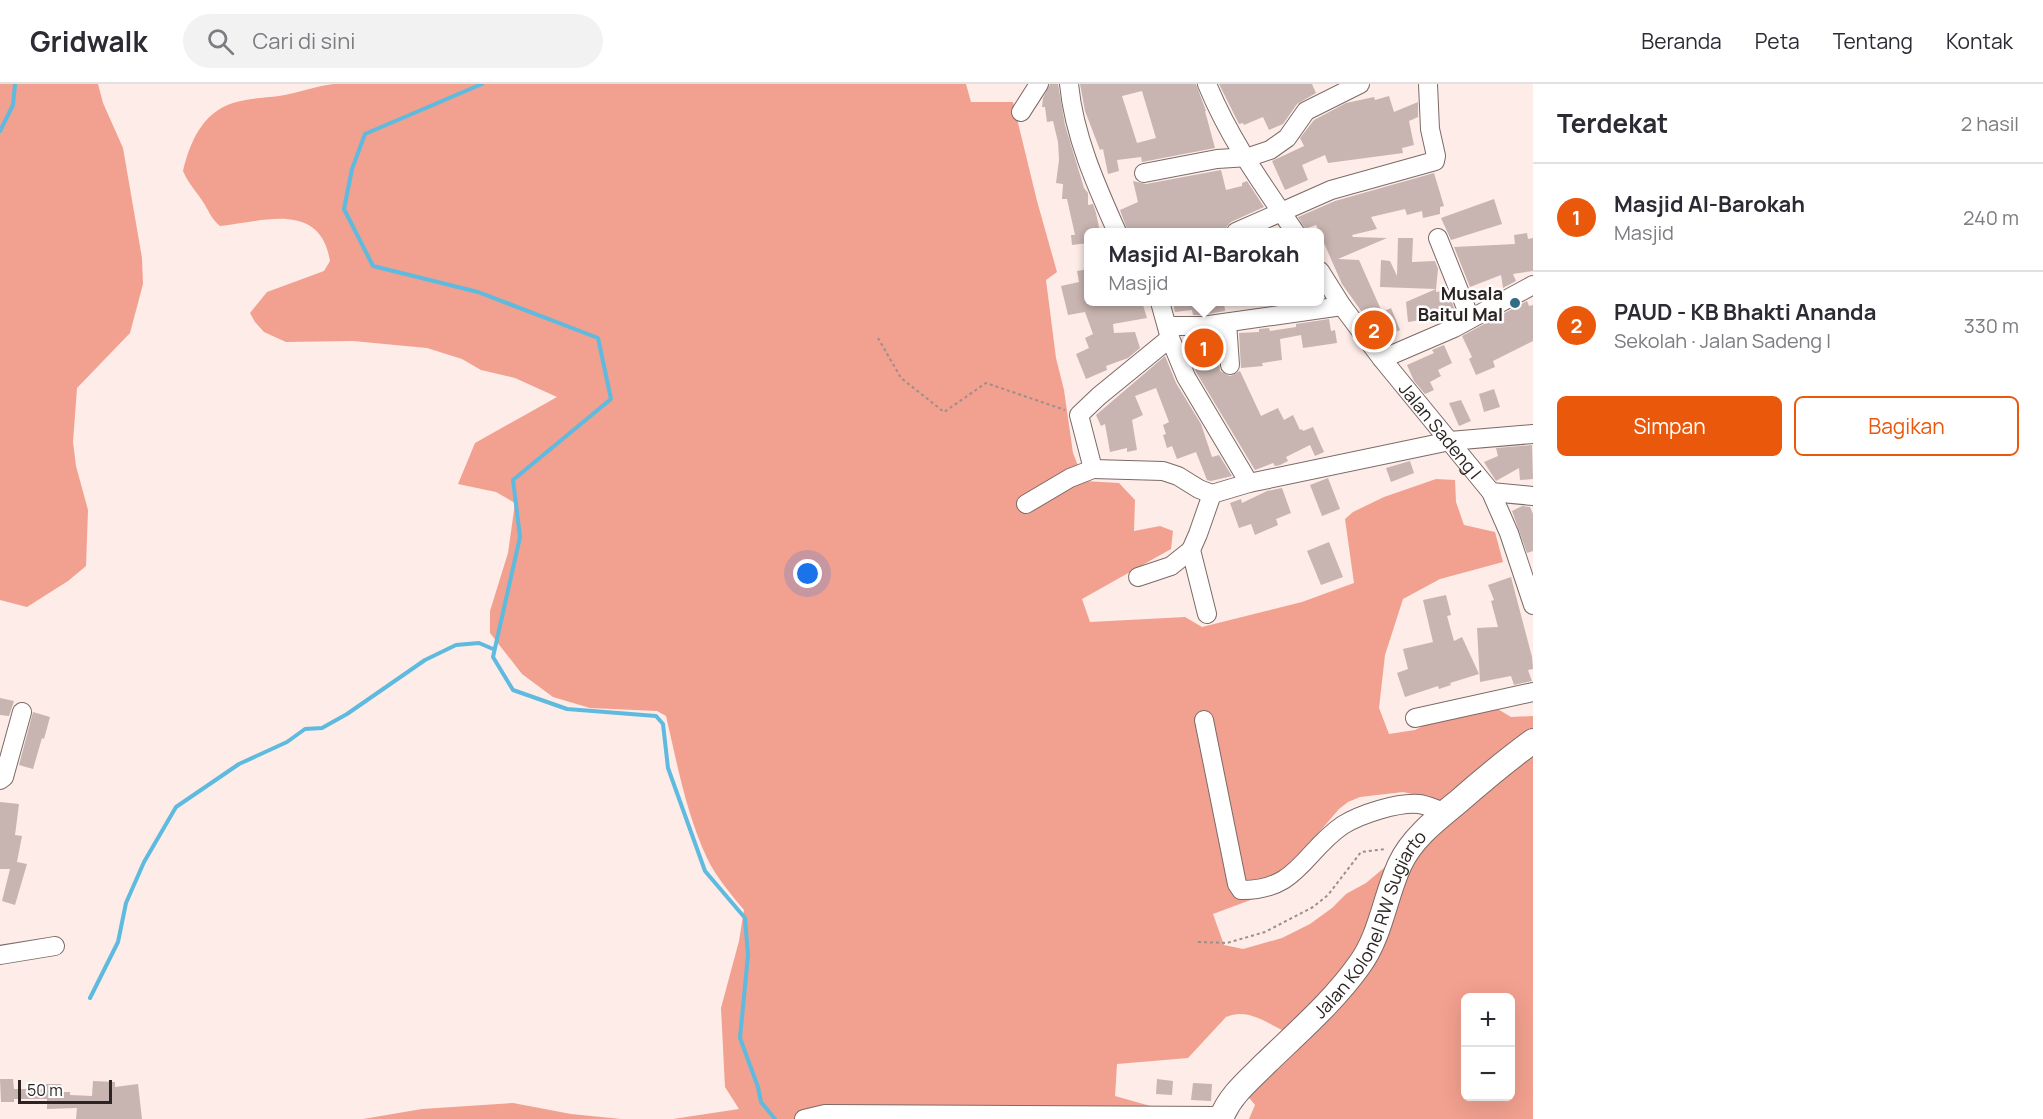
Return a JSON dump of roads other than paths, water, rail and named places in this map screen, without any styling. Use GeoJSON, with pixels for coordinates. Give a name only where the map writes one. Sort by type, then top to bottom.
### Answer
{"type":"FeatureCollection","features":[{"type":"Feature","properties":{"kind":"main road","name":"Jalan Kolonel RW Sugiarto"},"geometry":{"type":"LineString","coordinates":[[1221,1117],[1240,1087],[1335,994],[1360,963],[1374,938],[1400,865],[1407,851],[1419,836],[1533,741]]}},
{"type":"Feature","properties":{"kind":"street"},"geometry":{"type":"LineString","coordinates":[[1021,111],[1039,84]]}},
{"type":"Feature","properties":{"kind":"street"},"geometry":{"type":"LineString","coordinates":[[1069,84],[1071,110],[1115,228]]}},
{"type":"Feature","properties":{"kind":"street"},"geometry":{"type":"LineString","coordinates":[[1207,84],[1218,112],[1242,156],[1292,228]]}},
{"type":"Feature","properties":{"kind":"street"},"geometry":{"type":"LineString","coordinates":[[1144,173],[1242,156],[1249,157],[1270,150],[1287,138],[1306,111],[1360,84]]}},
{"type":"Feature","properties":{"kind":"street"},"geometry":{"type":"LineString","coordinates":[[1245,228],[1341,187],[1435,161],[1430,129],[1428,84]]}},
{"type":"Feature","properties":{"kind":"street"},"geometry":{"type":"LineString","coordinates":[[1438,238],[1470,318]]}},
{"type":"Feature","properties":{"kind":"street","name":"Jalan Sadeng I"},"geometry":{"type":"LineString","coordinates":[[1324,277],[1342,306],[1382,359],[1491,492],[1509,533],[1533,605]]}},
{"type":"Feature","properties":{"kind":"street"},"geometry":{"type":"LineString","coordinates":[[1382,359],[1470,318],[1533,285]]}},
{"type":"Feature","properties":{"kind":"street"},"geometry":{"type":"LineString","coordinates":[[1161,306],[1186,377],[1249,483]]}},
{"type":"Feature","properties":{"kind":"street"},"geometry":{"type":"LineString","coordinates":[[1093,469],[1079,415],[1169,332],[1342,306]]}},
{"type":"Feature","properties":{"kind":"street"},"geometry":{"type":"LineString","coordinates":[[1227,323],[1230,365]]}},
{"type":"Feature","properties":{"kind":"street"},"geometry":{"type":"LineString","coordinates":[[1026,504],[1070,478],[1093,469],[1162,471],[1178,476],[1212,494],[1249,483],[1450,441],[1533,434]]}},
{"type":"Feature","properties":{"kind":"street"},"geometry":{"type":"LineString","coordinates":[[1491,492],[1533,496]]}},
{"type":"Feature","properties":{"kind":"street"},"geometry":{"type":"LineString","coordinates":[[1138,578],[1172,566],[1191,550],[1212,494]]}},
{"type":"Feature","properties":{"kind":"street"},"geometry":{"type":"LineString","coordinates":[[1191,550],[1207,614]]}},
{"type":"Feature","properties":{"kind":"street"},"geometry":{"type":"LineString","coordinates":[[1415,718],[1533,693]]}},
{"type":"Feature","properties":{"kind":"street"},"geometry":{"type":"LineString","coordinates":[[0,780],[4,777],[22,712]]}},
{"type":"Feature","properties":{"kind":"street"},"geometry":{"type":"LineString","coordinates":[[1204,720],[1237,884],[1241,890],[1281,883],[1292,876],[1343,826],[1365,815],[1390,807],[1419,804],[1445,812]]}},
{"type":"Feature","properties":{"kind":"street"},"geometry":{"type":"LineString","coordinates":[[0,955],[55,946]]}},
{"type":"Feature","properties":{"kind":"street"},"geometry":{"type":"LineString","coordinates":[[804,1119],[825,1114],[1221,1117]]}},
{"type":"Feature","properties":{"kind":"waterway"},"geometry":{"type":"LineString","coordinates":[[0,131],[13,105],[15,84]]}},
{"type":"Feature","properties":{"kind":"waterway"},"geometry":{"type":"LineString","coordinates":[[482,84],[365,134],[352,169],[344,209],[373,266],[478,292],[598,338],[611,399],[513,480],[520,537],[493,657],[513,690],[567,709],[656,716],[663,724],[668,768],[705,871],[745,918],[748,955],[740,1038],[758,1087],[761,1102],[775,1119]]}},
{"type":"Feature","properties":{"kind":"waterway"},"geometry":{"type":"LineString","coordinates":[[90,998],[118,942],[126,903],[144,862],[176,807],[239,764],[287,742],[305,729],[322,728],[347,714],[425,660],[456,645],[479,643],[493,649]]}},
{"type":"Feature","properties":{"kind":"place","name":"Musala Baitul Mal"},"geometry":{"type":"Point","coordinates":[1515,303]}},
{"type":"Feature","properties":{"kind":"place","name":"PAUD - KB Bhakti Ananda"},"geometry":{"type":"Point","coordinates":[1374,330]}},
{"type":"Feature","properties":{"kind":"place","name":"Masjid Al-Barokah"},"geometry":{"type":"Point","coordinates":[1204,348]}}]}
